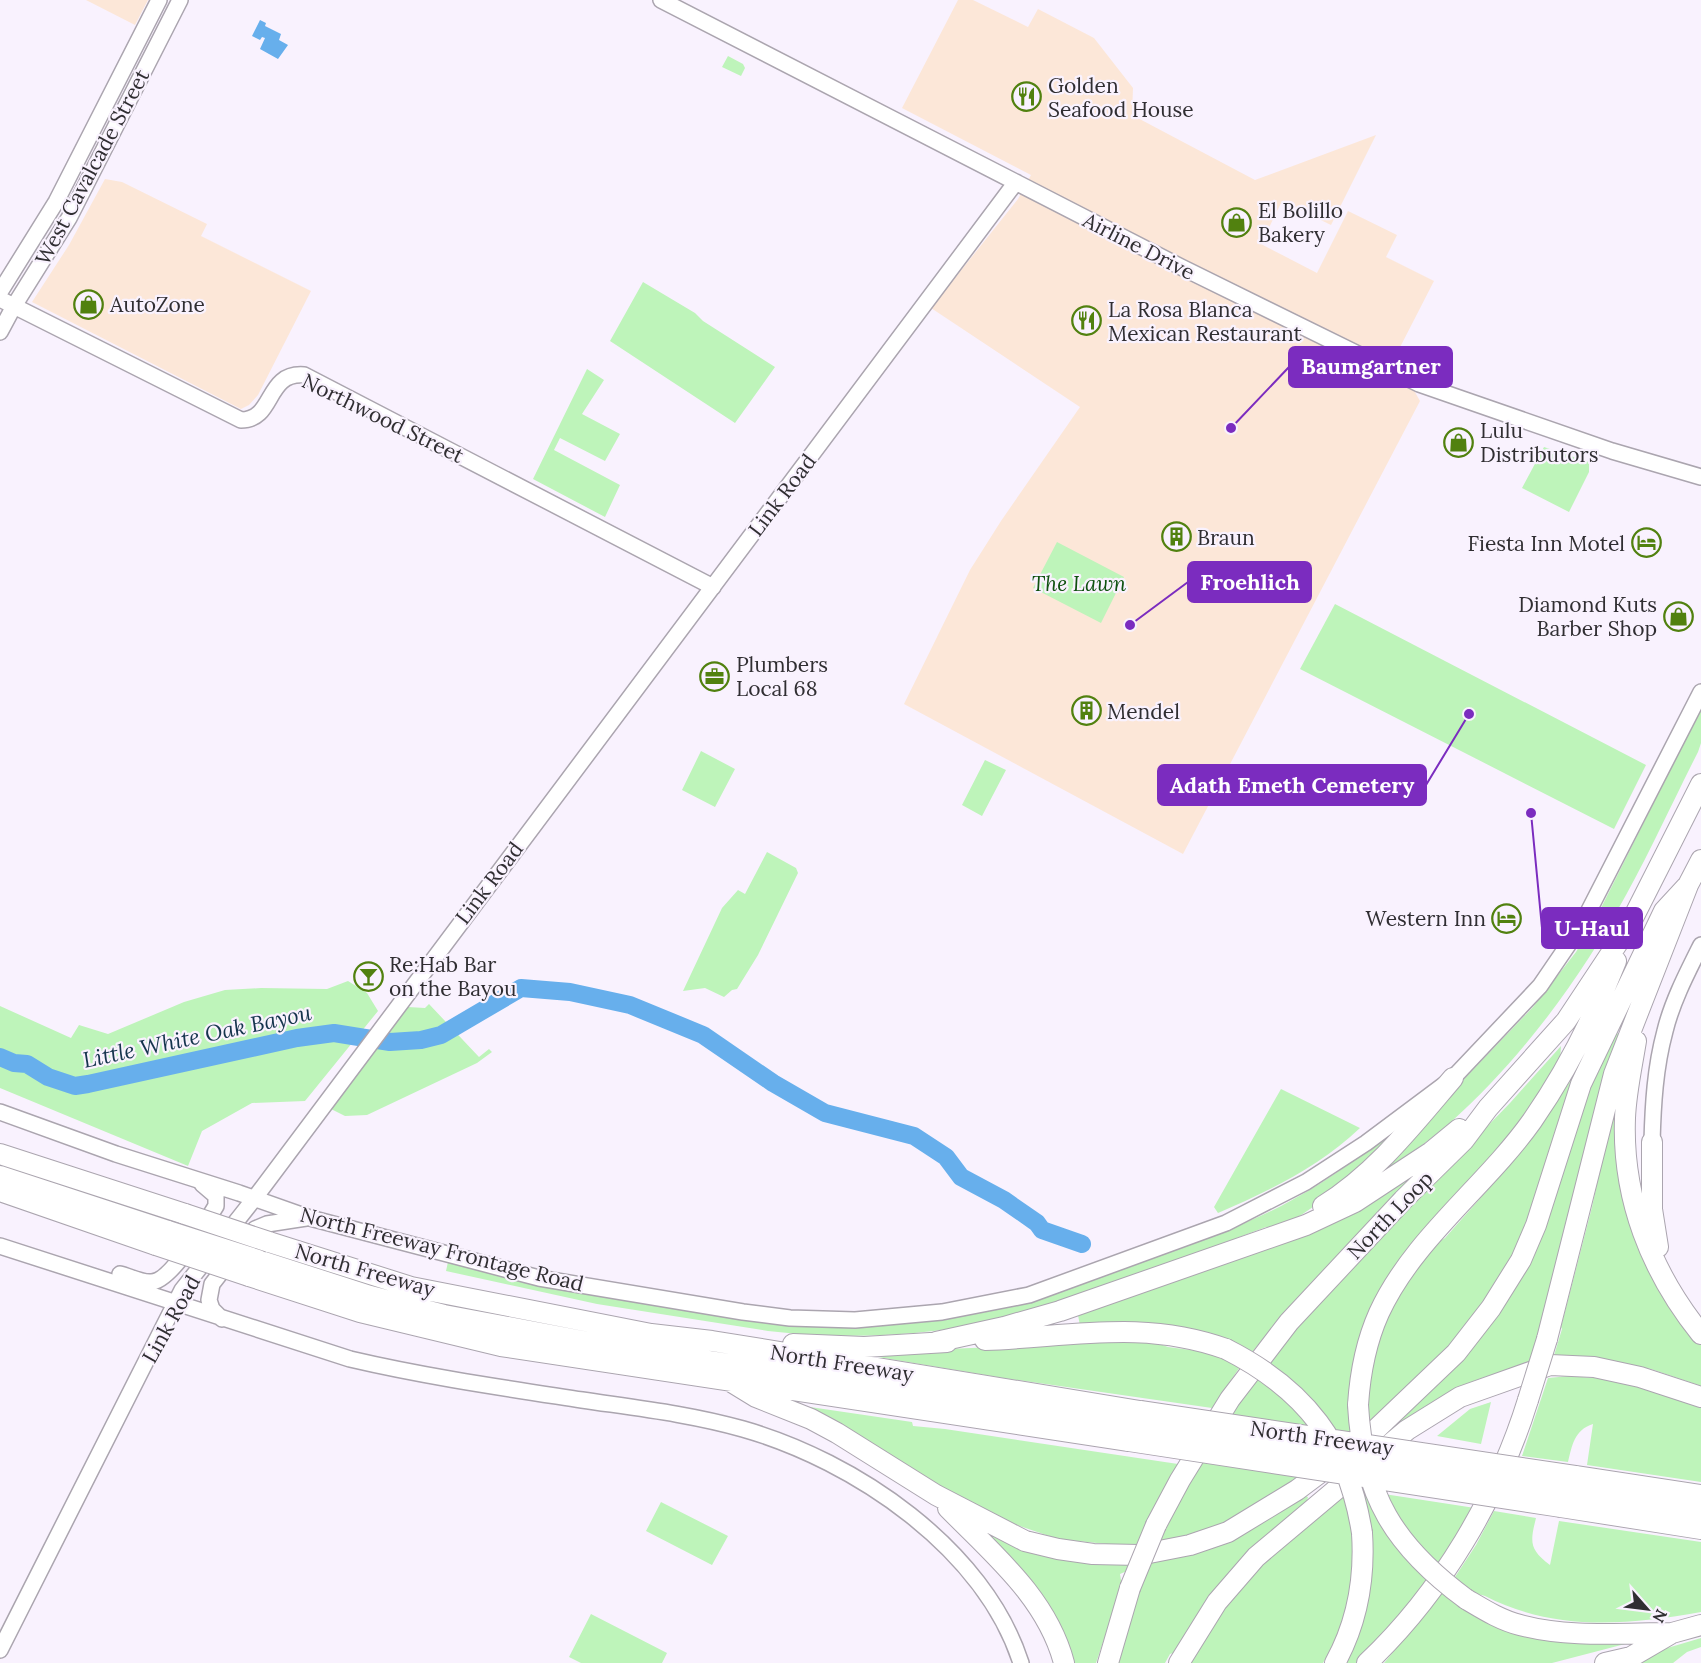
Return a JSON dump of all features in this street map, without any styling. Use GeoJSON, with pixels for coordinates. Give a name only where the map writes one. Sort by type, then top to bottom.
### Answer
{"type":"FeatureCollection","features":[{"type":"Feature","properties":{"kind":"highway","name":"North Loop"},"geometry":{"type":"LineString","coordinates":[[1108,1663],[1130,1588],[1156,1525],[1180,1480],[1230,1399],[1288,1322],[1403,1200],[1464,1140],[1488,1108],[1566,1021],[1629,926],[1701,784]]}},
{"type":"Feature","properties":{"kind":"highway"},"geometry":{"type":"LineString","coordinates":[[1367,1663],[1416,1609],[1467,1535],[1510,1450],[1547,1339],[1614,1074],[1640,1013],[1688,885],[1701,860]]}},
{"type":"Feature","properties":{"kind":"highway"},"geometry":{"type":"LineString","coordinates":[[725,1378],[756,1397],[811,1419],[837,1433],[936,1495],[1025,1541],[1093,1554],[1139,1555],[1190,1545],[1228,1532],[1297,1490],[1369,1436],[1456,1353],[1491,1308],[1521,1260],[1536,1225],[1581,1084],[1664,911],[1688,885]]}},
{"type":"Feature","properties":{"kind":"highway"},"geometry":{"type":"LineString","coordinates":[[1629,926],[1602,994],[1559,1078],[1531,1122],[1506,1154],[1417,1254],[1380,1311],[1369,1340],[1362,1370],[1358,1405],[1359,1428],[1372,1488],[1389,1521],[1420,1561],[1466,1599],[1492,1615],[1519,1625],[1558,1631],[1672,1633]]}},
{"type":"Feature","properties":{"kind":"highway"},"geometry":{"type":"LineString","coordinates":[[1640,1013],[1625,1118],[1628,1167],[1634,1209],[1647,1246],[1664,1279],[1678,1304],[1701,1334]]}},
{"type":"Feature","properties":{"kind":"highway"},"geometry":{"type":"LineString","coordinates":[[1253,1244],[1308,1215],[1354,1184],[1401,1139],[1453,1078]]}},
{"type":"Feature","properties":{"kind":"highway"},"geometry":{"type":"LineString","coordinates":[[936,1342],[1004,1327],[1060,1311],[1306,1225],[1355,1202],[1431,1152],[1488,1108]]}},
{"type":"Feature","properties":{"kind":"highway"},"geometry":{"type":"LineString","coordinates":[[0,1141],[89,1184]]}},
{"type":"Feature","properties":{"kind":"highway"},"geometry":{"type":"LineString","coordinates":[[1652,1142],[1652,1209],[1664,1279]]}},
{"type":"Feature","properties":{"kind":"highway","name":"North Freeway"},"geometry":{"type":"LineString","coordinates":[[0,1154],[411,1287],[651,1334],[712,1341],[1134,1426]]}},
{"type":"Feature","properties":{"kind":"highway","name":"North Freeway"},"geometry":{"type":"LineString","coordinates":[[0,1176],[162,1238]]}},
{"type":"Feature","properties":{"kind":"highway","name":"North Freeway"},"geometry":{"type":"LineString","coordinates":[[0,1191],[162,1238],[253,1268],[360,1312],[501,1346],[725,1378],[1134,1426],[1568,1491],[1701,1496]]}},
{"type":"Feature","properties":{"kind":"highway","name":"North Freeway"},"geometry":{"type":"LineString","coordinates":[[253,1268],[444,1315],[604,1345],[1701,1513]]}},
{"type":"Feature","properties":{"kind":"highway"},"geometry":{"type":"LineString","coordinates":[[712,1341],[864,1347],[1131,1331],[1164,1333],[1191,1338],[1226,1349],[1271,1375],[1290,1390],[1318,1421],[1347,1472],[1362,1533],[1362,1580],[1346,1642],[1335,1663]]}},
{"type":"Feature","properties":{"kind":"highway"},"geometry":{"type":"LineString","coordinates":[[1179,1663],[1217,1602],[1256,1557],[1407,1430],[1461,1397],[1550,1365],[1594,1367],[1640,1377],[1701,1397]]}},
{"type":"Feature","properties":{"kind":"highway","name":"North Freeway"},"geometry":{"type":"LineString","coordinates":[[1568,1491],[1701,1529]]}},
{"type":"Feature","properties":{"kind":"highway"},"geometry":{"type":"LineString","coordinates":[[936,1495],[1035,1600],[1055,1637],[1064,1663]]}},
{"type":"Feature","properties":{"kind":"highway"},"geometry":{"type":"LineString","coordinates":[[1605,1663],[1631,1657],[1672,1633],[1701,1625]]}},
{"type":"Feature","properties":{"kind":"main road","name":"West Cavalcade Street"},"geometry":{"type":"LineString","coordinates":[[0,292],[56,202],[159,0]]}},
{"type":"Feature","properties":{"kind":"main road"},"geometry":{"type":"LineString","coordinates":[[157,45],[153,40],[152,31],[167,0]]}},
{"type":"Feature","properties":{"kind":"main road","name":"West Cavalcade Street"},"geometry":{"type":"LineString","coordinates":[[0,332],[7,303],[54,243],[90,179],[180,0]]}},
{"type":"Feature","properties":{"kind":"main road","name":"Airline Drive"},"geometry":{"type":"LineString","coordinates":[[661,0],[1268,311],[1419,384],[1601,448],[1701,477]]}},
{"type":"Feature","properties":{"kind":"main road"},"geometry":{"type":"LineString","coordinates":[[129,101],[125,99],[125,90],[147,47],[142,34]]}},
{"type":"Feature","properties":{"kind":"main road"},"geometry":{"type":"LineString","coordinates":[[72,170],[90,179]]}},
{"type":"Feature","properties":{"kind":"main road","name":"Link Road"},"geometry":{"type":"LineString","coordinates":[[0,1650],[183,1290],[254,1199],[1016,182]]}},
{"type":"Feature","properties":{"kind":"main road","name":"Northwood Street"},"geometry":{"type":"LineString","coordinates":[[7,303],[241,420],[252,419],[260,414],[280,381],[295,374],[304,375],[713,587]]}},
{"type":"Feature","properties":{"kind":"main road","name":"North Freeway Frontage Road"},"geometry":{"type":"LineString","coordinates":[[0,1112],[116,1154],[310,1218],[539,1278],[790,1318],[855,1320],[942,1312],[1029,1295],[1226,1223],[1306,1182],[1366,1143],[1453,1078],[1540,986],[1566,950],[1581,926],[1701,692]]}},
{"type":"Feature","properties":{"kind":"main road"},"geometry":{"type":"LineString","coordinates":[[1652,1142],[1653,1095],[1665,1030],[1701,945]]}},
{"type":"Feature","properties":{"kind":"main road"},"geometry":{"type":"LineString","coordinates":[[87,1273],[97,1266],[149,1283],[157,1282],[168,1274],[216,1206],[216,1196],[197,1180]]}},
{"type":"Feature","properties":{"kind":"main road"},"geometry":{"type":"LineString","coordinates":[[222,1319],[212,1309],[209,1300],[212,1284],[255,1229],[267,1224],[310,1218]]}},
{"type":"Feature","properties":{"kind":"main road"},"geometry":{"type":"LineString","coordinates":[[0,1246],[350,1359],[485,1386],[687,1415],[744,1430],[799,1450],[836,1468],[893,1503],[924,1526],[957,1557],[991,1601],[1021,1663]]}},
{"type":"Feature","properties":{"kind":"shaded area"},"geometry":{"type":"Polygon","coordinates":[[[86,0],[148,0],[135,25],[86,0]]]}},
{"type":"Feature","properties":{"kind":"shaded area"},"geometry":{"type":"Polygon","coordinates":[[[958,0],[973,0],[1028,27],[1038,9],[1094,38],[1133,88],[1132,115],[1255,180],[1376,135],[1331,225],[1282,201],[1261,244],[1317,273],[1348,211],[1397,235],[1386,257],[1434,281],[1395,357],[1420,401],[1183,854],[904,704],[970,570],[1080,407],[931,308],[1018,199],[1031,175],[902,108],[958,0]]]}},
{"type":"Feature","properties":{"kind":"shaded area"},"geometry":{"type":"Polygon","coordinates":[[[105,179],[122,182],[207,224],[201,236],[311,291],[258,395],[249,405],[241,409],[32,302],[69,245],[105,179]]]}},
{"type":"Feature","properties":{"kind":"green space"},"geometry":{"type":"Polygon","coordinates":[[[728,56],[743,64],[745,68],[741,76],[722,67],[728,56]]]}},
{"type":"Feature","properties":{"kind":"green space"},"geometry":{"type":"Polygon","coordinates":[[[643,282],[695,313],[703,321],[775,367],[735,423],[610,341],[643,282]]]}},
{"type":"Feature","properties":{"kind":"green space"},"geometry":{"type":"Polygon","coordinates":[[[587,369],[604,380],[582,414],[620,434],[605,461],[560,438],[554,450],[620,485],[605,517],[533,479],[587,369]]]}},
{"type":"Feature","properties":{"kind":"green space"},"geometry":{"type":"Polygon","coordinates":[[[1544,447],[1589,462],[1589,472],[1569,512],[1522,488],[1544,447]]]}},
{"type":"Feature","properties":{"kind":"green space","name":"The Lawn"},"geometry":{"type":"Polygon","coordinates":[[[1057,542],[1124,577],[1101,623],[1033,588],[1057,542]]]}},
{"type":"Feature","properties":{"kind":"green space"},"geometry":{"type":"Polygon","coordinates":[[[1335,604],[1646,765],[1614,829],[1300,669],[1335,604]]]}},
{"type":"Feature","properties":{"kind":"green space"},"geometry":{"type":"Polygon","coordinates":[[[1701,708],[1701,743],[1698,752],[1626,895],[1570,986],[1526,1044],[1477,1097],[1432,1138],[1370,1181],[1396,1150],[1533,1007],[1576,952],[1600,910],[1701,708]]]}},
{"type":"Feature","properties":{"kind":"green space"},"geometry":{"type":"Polygon","coordinates":[[[701,751],[735,769],[715,807],[682,790],[701,751]]]}},
{"type":"Feature","properties":{"kind":"green space"},"geometry":{"type":"Polygon","coordinates":[[[985,760],[1006,770],[982,816],[962,805],[985,760]]]}},
{"type":"Feature","properties":{"kind":"green space"},"geometry":{"type":"Polygon","coordinates":[[[767,852],[796,868],[798,873],[758,955],[737,989],[724,997],[705,988],[683,991],[722,908],[738,890],[745,894],[767,852]]]}},
{"type":"Feature","properties":{"kind":"green space"},"geometry":{"type":"Polygon","coordinates":[[[348,981],[367,993],[378,1011],[305,1101],[252,1103],[202,1131],[188,1166],[0,1088],[0,1006],[71,1038],[79,1025],[108,1034],[184,1002],[225,990],[327,989],[348,981]]]}},
{"type":"Feature","properties":{"kind":"green space"},"geometry":{"type":"Polygon","coordinates":[[[429,1004],[479,1057],[489,1049],[492,1052],[477,1063],[367,1115],[345,1116],[329,1108],[408,1007],[425,1008],[429,1004]]]}},
{"type":"Feature","properties":{"kind":"green space"},"geometry":{"type":"Polygon","coordinates":[[[1616,1033],[1619,1034],[1532,1364],[1465,1385],[1436,1402],[1391,1435],[1381,1434],[1445,1377],[1482,1335],[1515,1288],[1529,1263],[1546,1222],[1586,1094],[1616,1033]]]}},
{"type":"Feature","properties":{"kind":"green space"},"geometry":{"type":"Polygon","coordinates":[[[1561,1046],[1560,1061],[1521,1124],[1393,1272],[1352,1429],[1346,1437],[1301,1475],[1256,1506],[1209,1529],[1159,1544],[1182,1495],[1246,1389],[1324,1294],[1510,1103],[1561,1046]]]}},
{"type":"Feature","properties":{"kind":"green space"},"geometry":{"type":"Polygon","coordinates":[[[1620,1077],[1620,1135],[1681,1318],[1701,1344],[1701,1386],[1651,1369],[1626,1364],[1552,1362],[1592,1207],[1620,1077]]]}},
{"type":"Feature","properties":{"kind":"green space"},"geometry":{"type":"Polygon","coordinates":[[[1571,1080],[1574,1082],[1538,1199],[1505,1273],[1447,1354],[1366,1424],[1368,1380],[1372,1359],[1395,1301],[1431,1250],[1445,1238],[1507,1168],[1537,1130],[1571,1080]]]}},
{"type":"Feature","properties":{"kind":"green space"},"geometry":{"type":"Polygon","coordinates":[[[1281,1089],[1360,1128],[1328,1155],[1293,1177],[1218,1213],[1214,1207],[1281,1089]]]}},
{"type":"Feature","properties":{"kind":"green space"},"geometry":{"type":"Polygon","coordinates":[[[1404,1121],[1405,1124],[1359,1168],[1299,1217],[1059,1303],[998,1320],[965,1326],[865,1336],[768,1331],[597,1304],[446,1271],[448,1262],[511,1276],[875,1325],[947,1319],[995,1310],[1068,1289],[1244,1223],[1322,1182],[1364,1153],[1404,1121]]]}},
{"type":"Feature","properties":{"kind":"green space"},"geometry":{"type":"Polygon","coordinates":[[[1411,1175],[1412,1177],[1350,1241],[1252,1352],[1080,1326],[1078,1315],[1411,1175]]]}},
{"type":"Feature","properties":{"kind":"green space"},"geometry":{"type":"Polygon","coordinates":[[[1090,1343],[1157,1343],[1168,1347],[1221,1354],[1242,1364],[1212,1408],[1003,1378],[854,1353],[1090,1343]]]}},
{"type":"Feature","properties":{"kind":"green space"},"geometry":{"type":"Polygon","coordinates":[[[1569,1376],[1619,1380],[1701,1405],[1701,1482],[1587,1465],[1593,1424],[1578,1434],[1568,1462],[1522,1456],[1548,1378],[1569,1376]]]}},
{"type":"Feature","properties":{"kind":"green space"},"geometry":{"type":"Polygon","coordinates":[[[1491,1402],[1481,1444],[1437,1436],[1470,1409],[1491,1402]]]}},
{"type":"Feature","properties":{"kind":"green space"},"geometry":{"type":"Polygon","coordinates":[[[810,1407],[912,1422],[913,1426],[1178,1464],[1136,1547],[1058,1539],[990,1516],[810,1411],[810,1407]]]}},
{"type":"Feature","properties":{"kind":"green space"},"geometry":{"type":"Polygon","coordinates":[[[1345,1491],[1353,1519],[1352,1577],[1345,1613],[1323,1663],[1190,1663],[1218,1617],[1252,1574],[1286,1541],[1345,1491]]]}},
{"type":"Feature","properties":{"kind":"green space"},"geometry":{"type":"Polygon","coordinates":[[[1362,1491],[1367,1492],[1429,1580],[1375,1645],[1356,1663],[1344,1663],[1362,1491]]]}},
{"type":"Feature","properties":{"kind":"green space"},"geometry":{"type":"Polygon","coordinates":[[[1384,1494],[1475,1508],[1438,1569],[1422,1552],[1384,1494]]]}},
{"type":"Feature","properties":{"kind":"green space"},"geometry":{"type":"Polygon","coordinates":[[[1303,1495],[1308,1497],[1307,1501],[1278,1526],[1176,1652],[1170,1654],[1165,1663],[1116,1663],[1152,1561],[1242,1534],[1303,1495]]]}},
{"type":"Feature","properties":{"kind":"green space"},"geometry":{"type":"Polygon","coordinates":[[[661,1502],[728,1536],[712,1565],[646,1531],[661,1502]]]}},
{"type":"Feature","properties":{"kind":"green space"},"geometry":{"type":"Polygon","coordinates":[[[1494,1511],[1536,1518],[1533,1544],[1538,1554],[1550,1565],[1559,1521],[1701,1542],[1701,1612],[1618,1622],[1565,1620],[1538,1616],[1469,1592],[1453,1580],[1476,1545],[1494,1511]]]}},
{"type":"Feature","properties":{"kind":"green space"},"geometry":{"type":"Polygon","coordinates":[[[979,1527],[1131,1562],[1127,1571],[1120,1574],[1122,1586],[1096,1663],[1073,1663],[1057,1621],[1037,1588],[1012,1558],[979,1527]]]}},
{"type":"Feature","properties":{"kind":"green space"},"geometry":{"type":"Polygon","coordinates":[[[1443,1592],[1456,1601],[1624,1640],[1625,1644],[1552,1663],[1384,1663],[1443,1592]]]}},
{"type":"Feature","properties":{"kind":"green space"},"geometry":{"type":"Polygon","coordinates":[[[591,1614],[667,1653],[662,1663],[581,1663],[569,1657],[591,1614]]]}},
{"type":"Feature","properties":{"kind":"green space"},"geometry":{"type":"Polygon","coordinates":[[[1701,1638],[1701,1647],[1687,1652],[1673,1663],[1617,1663],[1701,1638]]]}},
{"type":"Feature","properties":{"kind":"water"},"geometry":{"type":"Polygon","coordinates":[[[260,20],[266,23],[265,26],[281,34],[279,40],[288,45],[278,59],[260,49],[265,38],[262,37],[260,40],[252,36],[260,20]]]}},
{"type":"Feature","properties":{"kind":"waterway","name":"Little White Oak Bayou"},"geometry":{"type":"LineString","coordinates":[[0,1057],[14,1063],[27,1064],[48,1077],[75,1086],[297,1038],[334,1033],[390,1042],[421,1040],[441,1035],[521,988],[570,992],[630,1005],[703,1035],[773,1083],[825,1113],[914,1136],[946,1157],[961,1177],[1004,1200],[1037,1223],[1042,1230],[1082,1244]]}},
{"type":"Feature","properties":{"kind":"place","name":"Golden Seafood House"},"geometry":{"type":"Point","coordinates":[1027,97]}},
{"type":"Feature","properties":{"kind":"place","name":"El Bolillo Bakery"},"geometry":{"type":"Point","coordinates":[1237,222]}},
{"type":"Feature","properties":{"kind":"place","name":"AutoZone"},"geometry":{"type":"Point","coordinates":[89,304]}},
{"type":"Feature","properties":{"kind":"place","name":"La Rosa Blanca Mexican Restaurant"},"geometry":{"type":"Point","coordinates":[1087,321]}},
{"type":"Feature","properties":{"kind":"place","name":"Baumgartner"},"geometry":{"type":"Point","coordinates":[1231,428]}},
{"type":"Feature","properties":{"kind":"place","name":"Lulu Distributors"},"geometry":{"type":"Point","coordinates":[1459,442]}},
{"type":"Feature","properties":{"kind":"place","name":"Braun"},"geometry":{"type":"Point","coordinates":[1176,537]}},
{"type":"Feature","properties":{"kind":"place","name":"Fiesta Inn Motel"},"geometry":{"type":"Point","coordinates":[1646,543]}},
{"type":"Feature","properties":{"kind":"place","name":"Diamond Kuts Barber Shop"},"geometry":{"type":"Point","coordinates":[1678,616]}},
{"type":"Feature","properties":{"kind":"place","name":"Froehlich"},"geometry":{"type":"Point","coordinates":[1130,625]}},
{"type":"Feature","properties":{"kind":"place","name":"Plumbers Local 68"},"geometry":{"type":"Point","coordinates":[715,676]}},
{"type":"Feature","properties":{"kind":"place","name":"Mendel"},"geometry":{"type":"Point","coordinates":[1086,711]}},
{"type":"Feature","properties":{"kind":"place","name":"Adath Emeth Cemetery"},"geometry":{"type":"Point","coordinates":[1469,714]}},
{"type":"Feature","properties":{"kind":"place","name":"U-Haul"},"geometry":{"type":"Point","coordinates":[1531,813]}},
{"type":"Feature","properties":{"kind":"place","name":"Western Inn"},"geometry":{"type":"Point","coordinates":[1507,918]}},
{"type":"Feature","properties":{"kind":"place","name":"Re:Hab Bar on the Bayou"},"geometry":{"type":"Point","coordinates":[368,976]}}]}
